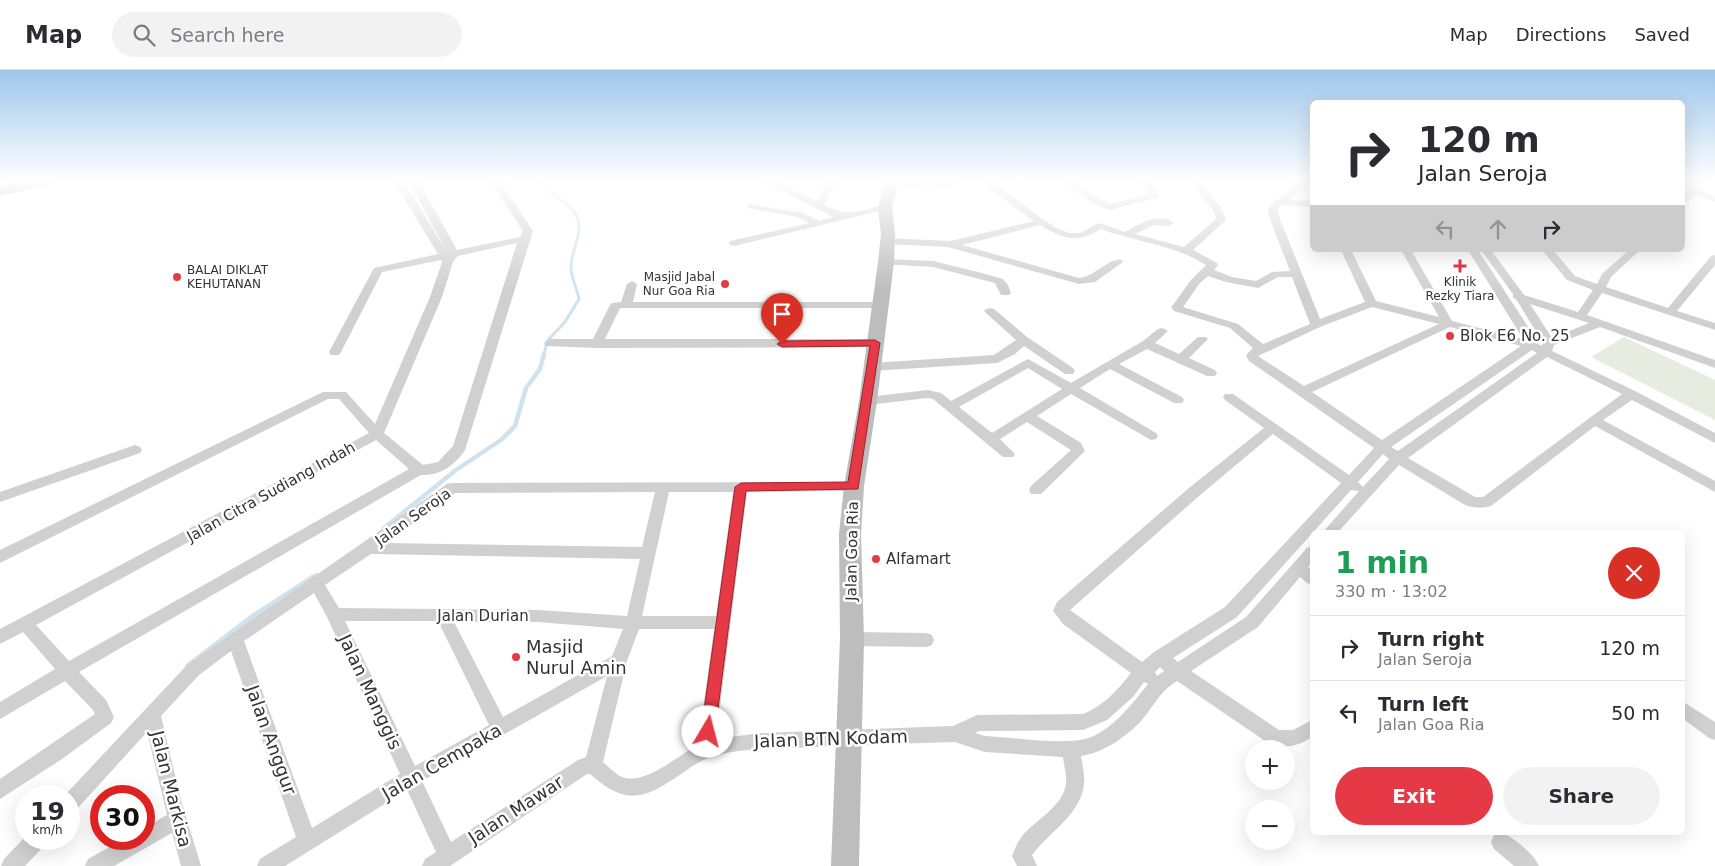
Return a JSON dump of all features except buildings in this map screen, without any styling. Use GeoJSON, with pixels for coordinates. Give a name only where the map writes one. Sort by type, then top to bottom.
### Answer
{"type":"FeatureCollection","features":[{"type":"Feature","properties":{"kind":"main road","name":"Jalan Goa Ria"},"geometry":{"type":"LineString","coordinates":[[845,866],[852,638],[850,534],[854,486],[868,401],[886,262],[888,241],[886,217]]}},
{"type":"Feature","properties":{"kind":"street"},"geometry":{"type":"LineString","coordinates":[[421,217],[448,257]]}},
{"type":"Feature","properties":{"kind":"street"},"geometry":{"type":"LineString","coordinates":[[378,434],[436,297],[448,257],[432,217]]}},
{"type":"Feature","properties":{"kind":"street"},"geometry":{"type":"LineString","coordinates":[[0,710],[418,470],[429,470],[450,460],[460,447],[528,232],[518,217]]}},
{"type":"Feature","properties":{"kind":"street"},"geometry":{"type":"LineString","coordinates":[[804,217],[818,224]]}},
{"type":"Feature","properties":{"kind":"street"},"geometry":{"type":"LineString","coordinates":[[734,243],[841,217]]}},
{"type":"Feature","properties":{"kind":"street"},"geometry":{"type":"LineString","coordinates":[[1035,217],[1068,235],[1079,236],[1100,226],[1126,235],[1186,250],[1213,265],[1184,296],[1177,306],[1178,309],[1234,326],[1262,349]]}},
{"type":"Feature","properties":{"kind":"street"},"geometry":{"type":"LineString","coordinates":[[1186,250],[1221,220],[1220,217]]}},
{"type":"Feature","properties":{"kind":"street"},"geometry":{"type":"LineString","coordinates":[[1274,217],[1316,325]]}},
{"type":"Feature","properties":{"kind":"street"},"geometry":{"type":"LineString","coordinates":[[1126,235],[1154,222],[1162,220],[1169,223]]}},
{"type":"Feature","properties":{"kind":"street"},"geometry":{"type":"LineString","coordinates":[[949,244],[1042,222]]}},
{"type":"Feature","properties":{"kind":"street"},"geometry":{"type":"LineString","coordinates":[[335,352],[378,270],[524,240]]}},
{"type":"Feature","properties":{"kind":"street"},"geometry":{"type":"LineString","coordinates":[[888,241],[949,244],[1079,281],[1091,280],[1118,262]]}},
{"type":"Feature","properties":{"kind":"street"},"geometry":{"type":"LineString","coordinates":[[1347,252],[1371,303]]}},
{"type":"Feature","properties":{"kind":"street"},"geometry":{"type":"LineString","coordinates":[[1407,252],[1447,322]]}},
{"type":"Feature","properties":{"kind":"street"},"geometry":{"type":"LineString","coordinates":[[1474,252],[1528,336],[1530,345]]}},
{"type":"Feature","properties":{"kind":"street"},"geometry":{"type":"LineString","coordinates":[[1487,252],[1520,296],[1547,348]]}},
{"type":"Feature","properties":{"kind":"street"},"geometry":{"type":"LineString","coordinates":[[1549,252],[1572,278],[1715,327]]}},
{"type":"Feature","properties":{"kind":"street"},"geometry":{"type":"LineString","coordinates":[[1580,316],[1600,288],[1606,276],[1627,252]]}},
{"type":"Feature","properties":{"kind":"street"},"geometry":{"type":"LineString","coordinates":[[1670,312],[1715,258]]}},
{"type":"Feature","properties":{"kind":"street"},"geometry":{"type":"LineString","coordinates":[[886,262],[933,264],[974,274],[998,281],[1003,285],[1005,293]]}},
{"type":"Feature","properties":{"kind":"street"},"geometry":{"type":"LineString","coordinates":[[1206,272],[1258,286],[1276,274],[1297,274]]}},
{"type":"Feature","properties":{"kind":"street"},"geometry":{"type":"LineString","coordinates":[[626,305],[632,284]]}},
{"type":"Feature","properties":{"kind":"street"},"geometry":{"type":"LineString","coordinates":[[1504,296],[1520,296],[1715,364]]}},
{"type":"Feature","properties":{"kind":"street"},"geometry":{"type":"LineString","coordinates":[[1631,394],[1481,504],[1470,501],[1398,458],[1253,358],[1254,354],[1262,349],[1371,303],[1547,348],[1715,439]]}},
{"type":"Feature","properties":{"kind":"street"},"geometry":{"type":"LineString","coordinates":[[597,344],[614,306],[880,305]]}},
{"type":"Feature","properties":{"kind":"street"},"geometry":{"type":"LineString","coordinates":[[990,311],[1023,340],[1069,370]]}},
{"type":"Feature","properties":{"kind":"street"},"geometry":{"type":"LineString","coordinates":[[1303,391],[1393,349],[1442,329],[1447,322]]}},
{"type":"Feature","properties":{"kind":"street"},"geometry":{"type":"LineString","coordinates":[[1332,530],[1398,458],[1547,348],[1600,323]]}},
{"type":"Feature","properties":{"kind":"street"},"geometry":{"type":"LineString","coordinates":[[991,439],[1110,364],[1147,344],[1162,331]]}},
{"type":"Feature","properties":{"kind":"street"},"geometry":{"type":"LineString","coordinates":[[1181,359],[1202,339]]}},
{"type":"Feature","properties":{"kind":"street"},"geometry":{"type":"LineString","coordinates":[[872,367],[997,359],[1023,340]]}},
{"type":"Feature","properties":{"kind":"street"},"geometry":{"type":"LineString","coordinates":[[550,343],[875,343]]}},
{"type":"Feature","properties":{"kind":"street"},"geometry":{"type":"LineString","coordinates":[[1147,344],[1211,373]]}},
{"type":"Feature","properties":{"kind":"street"},"geometry":{"type":"LineString","coordinates":[[955,734],[977,723],[1083,722],[1101,715],[1127,692],[1142,672],[1160,657],[1231,612],[1383,446],[1530,345]]}},
{"type":"Feature","properties":{"kind":"street"},"geometry":{"type":"LineString","coordinates":[[952,406],[1028,363],[1151,436]]}},
{"type":"Feature","properties":{"kind":"street"},"geometry":{"type":"LineString","coordinates":[[1110,364],[1178,400]]}},
{"type":"Feature","properties":{"kind":"street"},"geometry":{"type":"LineString","coordinates":[[868,401],[928,394],[937,396],[952,406],[1008,454]]}},
{"type":"Feature","properties":{"kind":"street"},"geometry":{"type":"LineString","coordinates":[[0,557],[234,439],[327,395],[342,395],[378,434],[418,470]]}},
{"type":"Feature","properties":{"kind":"street"},"geometry":{"type":"LineString","coordinates":[[1229,397],[1365,493]]}},
{"type":"Feature","properties":{"kind":"street"},"geometry":{"type":"LineString","coordinates":[[1027,416],[1076,446],[1078,451],[1036,490]]}},
{"type":"Feature","properties":{"kind":"street"},"geometry":{"type":"LineString","coordinates":[[1594,420],[1715,487]]}},
{"type":"Feature","properties":{"kind":"street"},"geometry":{"type":"LineString","coordinates":[[1158,684],[1069,619],[1061,611],[1063,606],[1271,428]]}},
{"type":"Feature","properties":{"kind":"street","name":"Jalan Citra Sudiang Indah"},"geometry":{"type":"LineString","coordinates":[[0,637],[26,625],[378,434]]}},
{"type":"Feature","properties":{"kind":"street"},"geometry":{"type":"LineString","coordinates":[[0,498],[135,450]]}},
{"type":"Feature","properties":{"kind":"street","name":"Jalan Seroja"},"geometry":{"type":"LineString","coordinates":[[80,792],[193,670],[234,639],[452,488],[854,486]]}},
{"type":"Feature","properties":{"kind":"street"},"geometry":{"type":"LineString","coordinates":[[584,768],[633,623],[663,487]]}},
{"type":"Feature","properties":{"kind":"street"},"geometry":{"type":"LineString","coordinates":[[706,750],[741,487]]}},
{"type":"Feature","properties":{"kind":"street"},"geometry":{"type":"LineString","coordinates":[[368,548],[648,553]]}},
{"type":"Feature","properties":{"kind":"street"},"geometry":{"type":"LineString","coordinates":[[955,734],[985,744],[1071,750],[1088,747],[1105,740],[1134,716],[1158,684],[1252,622],[1310,554]]}},
{"type":"Feature","properties":{"kind":"street"},"geometry":{"type":"LineString","coordinates":[[1299,567],[1310,577]]}},
{"type":"Feature","properties":{"kind":"street","name":"Jalan Manggis"},"geometry":{"type":"LineString","coordinates":[[316,584],[334,614],[411,778],[440,861]]}},
{"type":"Feature","properties":{"kind":"street","name":"Jalan Durian"},"geometry":{"type":"LineString","coordinates":[[334,614],[538,616],[633,623],[723,622]]}},
{"type":"Feature","properties":{"kind":"street"},"geometry":{"type":"LineString","coordinates":[[444,616],[500,728]]}},
{"type":"Feature","properties":{"kind":"street"},"geometry":{"type":"LineString","coordinates":[[0,790],[56,753],[105,717],[100,705],[26,625]]}},
{"type":"Feature","properties":{"kind":"street"},"geometry":{"type":"LineString","coordinates":[[852,638],[926,640]]}},
{"type":"Feature","properties":{"kind":"street","name":"Jalan Anggur"},"geometry":{"type":"LineString","coordinates":[[234,639],[307,840]]}},
{"type":"Feature","properties":{"kind":"street"},"geometry":{"type":"LineString","coordinates":[[1186,640],[1204,654]]}},
{"type":"Feature","properties":{"kind":"street"},"geometry":{"type":"LineString","coordinates":[[1160,657],[1178,672],[1274,737],[1283,740],[1295,738],[1310,729]]}},
{"type":"Feature","properties":{"kind":"street","name":"Jalan Cempaka"},"geometry":{"type":"LineString","coordinates":[[267,866],[411,778],[619,661]]}},
{"type":"Feature","properties":{"kind":"street"},"geometry":{"type":"LineString","coordinates":[[1685,710],[1715,732]]}},
{"type":"Feature","properties":{"kind":"street","name":"Jalan Markisa"},"geometry":{"type":"LineString","coordinates":[[152,712],[177,819],[191,866]]}},
{"type":"Feature","properties":{"kind":"street","name":"Jalan BTN Kodam"},"geometry":{"type":"LineString","coordinates":[[584,768],[619,785],[629,787],[645,784],[666,775],[706,750],[744,742],[955,734]]}},
{"type":"Feature","properties":{"kind":"street"},"geometry":{"type":"LineString","coordinates":[[1027,866],[1022,856],[1026,846],[1056,817],[1072,795],[1075,784],[1071,750]]}},
{"type":"Feature","properties":{"kind":"street","name":"Jalan Mawar"},"geometry":{"type":"LineString","coordinates":[[440,861],[584,768]]}},
{"type":"Feature","properties":{"kind":"street"},"geometry":{"type":"LineString","coordinates":[[155,831],[177,819]]}},
{"type":"Feature","properties":{"kind":"street"},"geometry":{"type":"LineString","coordinates":[[1501,842],[1530,866]]}},
{"type":"Feature","properties":{"kind":"street"},"geometry":{"type":"LineString","coordinates":[[11,866],[26,850]]}},
{"type":"Feature","properties":{"kind":"street"},"geometry":{"type":"LineString","coordinates":[[95,866],[122,850]]}},
{"type":"Feature","properties":{"kind":"shaded area"},"geometry":{"type":"Polygon","coordinates":[[[1624,337],[1715,380],[1715,420],[1591,357],[1624,337]]]}},
{"type":"Feature","properties":{"kind":"waterway"},"geometry":{"type":"LineString","coordinates":[[544,355],[547,341],[565,322],[579,299],[571,269],[579,229],[577,217]]}},
{"type":"Feature","properties":{"kind":"waterway"},"geometry":{"type":"LineString","coordinates":[[384,528],[456,470],[501,440],[515,426],[526,388],[540,369],[544,354]]}},
{"type":"Feature","properties":{"kind":"waterway"},"geometry":{"type":"LineString","coordinates":[[310,579],[316,575]]}},
{"type":"Feature","properties":{"kind":"waterway"},"geometry":{"type":"LineString","coordinates":[[188,666],[252,617],[312,578]]}},
{"type":"Feature","properties":{"kind":"place","name":"Klinik Rezky Tiara"},"geometry":{"type":"Point","coordinates":[1460,266]}},
{"type":"Feature","properties":{"kind":"place","name":"BALAI DIKLAT KEHUTANAN"},"geometry":{"type":"Point","coordinates":[177,277]}},
{"type":"Feature","properties":{"kind":"place","name":"Masjid Jabal Nur Goa Ria"},"geometry":{"type":"Point","coordinates":[725,284]}},
{"type":"Feature","properties":{"kind":"place","name":"Blok E6 No. 25"},"geometry":{"type":"Point","coordinates":[1450,336]}},
{"type":"Feature","properties":{"kind":"place","name":"Alfamart"},"geometry":{"type":"Point","coordinates":[876,559]}},
{"type":"Feature","properties":{"kind":"place","name":"Masjid Nurul Amin"},"geometry":{"type":"Point","coordinates":[516,657]}},
{"type":"Feature","properties":{"kind":"route"},"geometry":{"type":"LineString","coordinates":[[708,732],[741,487],[854,486],[868,401],[875,343],[782,344]]}}]}
